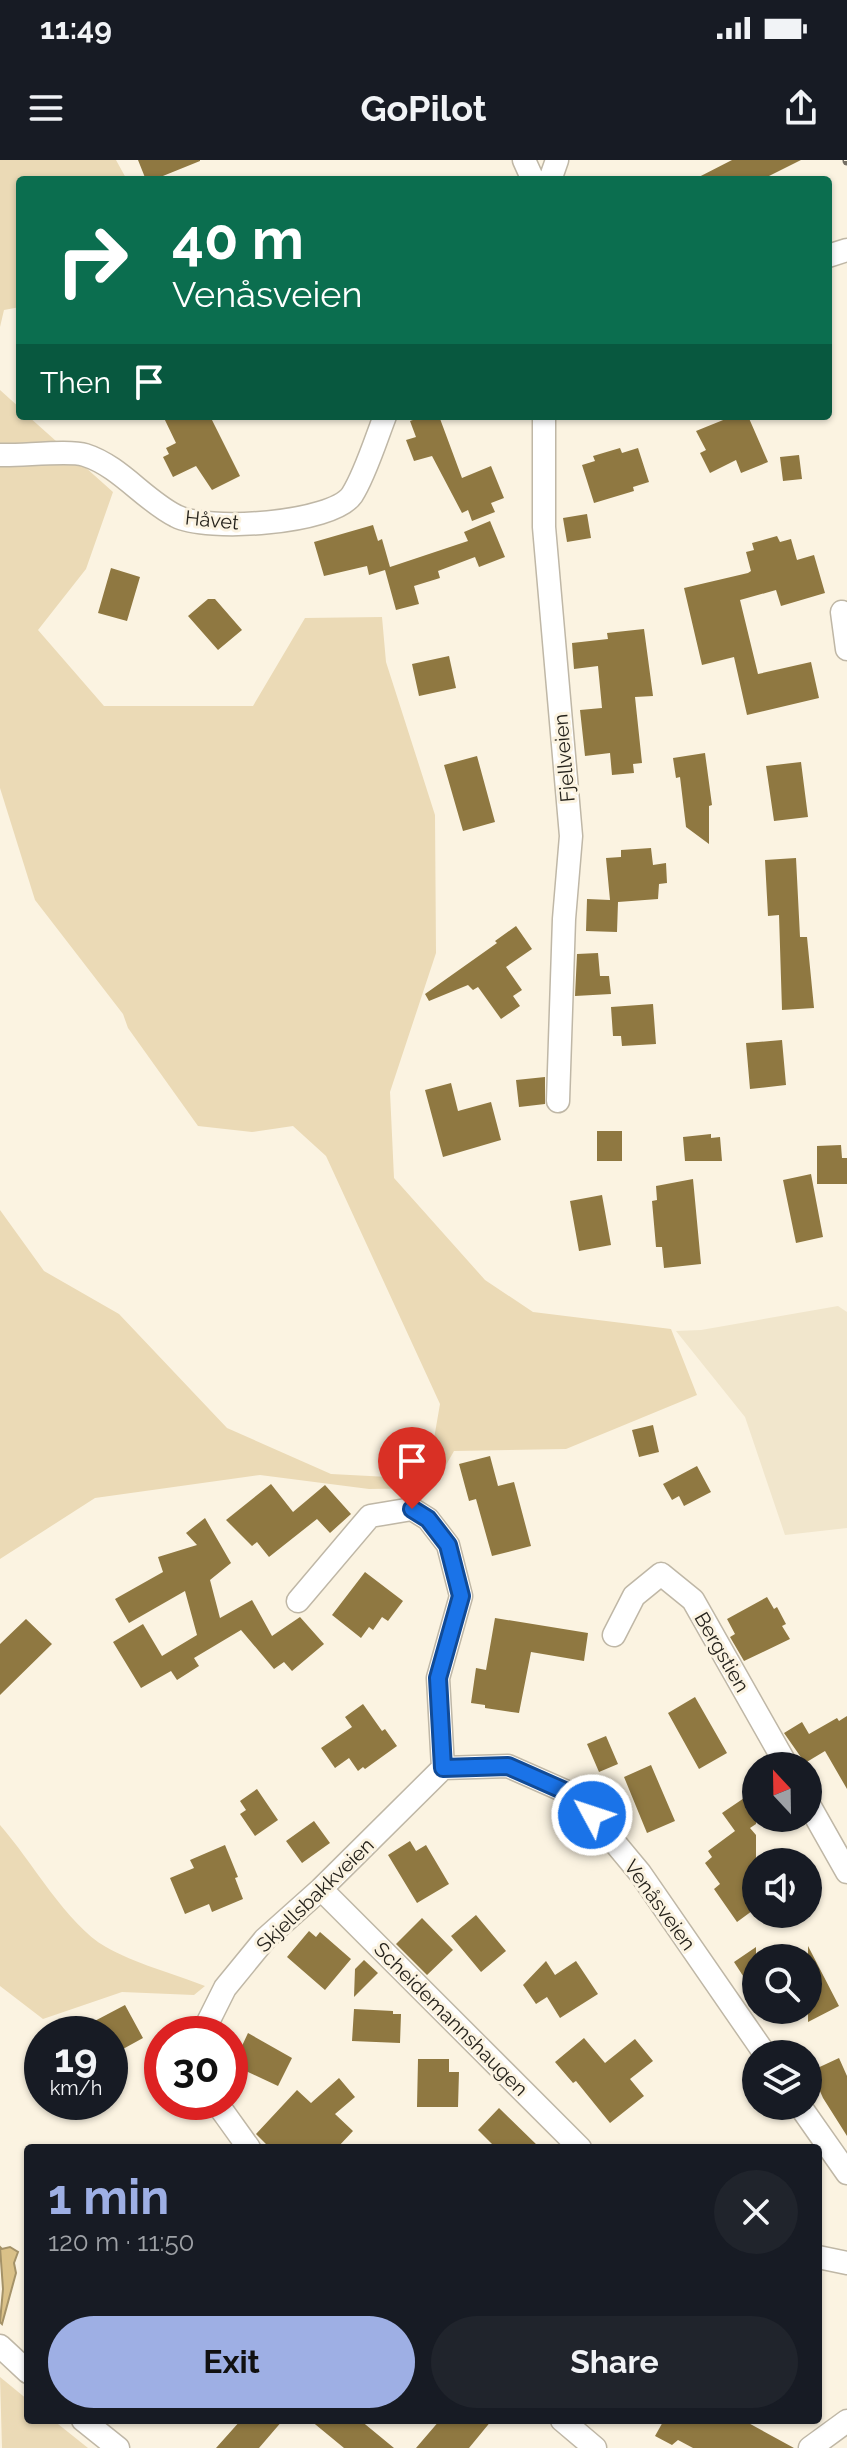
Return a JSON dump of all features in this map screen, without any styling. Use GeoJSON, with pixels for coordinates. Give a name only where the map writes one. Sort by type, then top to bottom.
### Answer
{"type":"FeatureCollection","features":[{"type":"Feature","properties":{"kind":"street","name":"Håvet"},"geometry":{"type":"LineString","coordinates":[[0,455],[84,454],[116,472],[160,507],[181,519],[222,525],[258,523],[339,507],[351,495],[383,420]]}},
{"type":"Feature","properties":{"kind":"street","name":"Fjellveien"},"geometry":{"type":"LineString","coordinates":[[544,420],[544,527],[571,836],[564,919],[558,1101]]}},
{"type":"Feature","properties":{"kind":"street"},"geometry":{"type":"LineString","coordinates":[[842,612],[847,649]]}},
{"type":"Feature","properties":{"kind":"street"},"geometry":{"type":"LineString","coordinates":[[298,1601],[370,1516],[412,1509],[428,1519],[448,1545],[461,1596],[438,1678],[443,1768]]}},
{"type":"Feature","properties":{"kind":"street","name":"Bergstien"},"geometry":{"type":"LineString","coordinates":[[614,1635],[634,1596],[661,1574],[693,1600],[779,1752]]}},
{"type":"Feature","properties":{"kind":"street","name":"Venåsveien"},"geometry":{"type":"LineString","coordinates":[[443,1768],[508,1766],[576,1796],[640,1873],[755,2040]]}},
{"type":"Feature","properties":{"kind":"street","name":"Skjellsbakkveien"},"geometry":{"type":"LineString","coordinates":[[211,2016],[225,1988],[265,1939],[321,1889],[443,1768]]}},
{"type":"Feature","properties":{"kind":"street"},"geometry":{"type":"LineString","coordinates":[[822,1828],[847,1872]]}},
{"type":"Feature","properties":{"kind":"street","name":"Scheidemannshaugen"},"geometry":{"type":"LineString","coordinates":[[321,1889],[576,2144]]}},
{"type":"Feature","properties":{"kind":"street"},"geometry":{"type":"LineString","coordinates":[[229,2120],[246,2144]]}},
{"type":"Feature","properties":{"kind":"street"},"geometry":{"type":"LineString","coordinates":[[810,2120],[847,2173]]}},
{"type":"Feature","properties":{"kind":"street"},"geometry":{"type":"LineString","coordinates":[[822,2258],[847,2263]]}},
{"type":"Feature","properties":{"kind":"street"},"geometry":{"type":"LineString","coordinates":[[0,2346],[24,2368]]}},
{"type":"Feature","properties":{"kind":"street"},"geometry":{"type":"LineString","coordinates":[[810,2448],[847,2421]]}},
{"type":"Feature","properties":{"kind":"street"},"geometry":{"type":"LineString","coordinates":[[88,2424],[118,2448]]}},
{"type":"Feature","properties":{"kind":"street"},"geometry":{"type":"LineString","coordinates":[[567,2424],[595,2448]]}},
{"type":"Feature","properties":{"kind":"shaded area"},"geometry":{"type":"Polygon","coordinates":[[[0,160],[116,160],[125,176],[16,176],[16,308],[4,310],[0,327],[0,160]]]}},
{"type":"Feature","properties":{"kind":"shaded area"},"geometry":{"type":"Polygon","coordinates":[[[0,390],[16,404],[16,420],[32,420],[113,492],[86,569],[38,630],[104,706],[253,706],[305,618],[382,617],[386,662],[435,815],[436,953],[390,1092],[394,1178],[485,1280],[533,1312],[671,1329],[697,1395],[566,1449],[454,1451],[433,1488],[369,1489],[260,1475],[95,1498],[0,1559],[0,1210],[44,1271],[119,1314],[227,1428],[331,1474],[427,1479],[440,1404],[326,1156],[293,1126],[252,1132],[198,1126],[128,1028],[123,1014],[35,900],[0,788],[0,390]]]}},
{"type":"Feature","properties":{"kind":"shaded area"},"geometry":{"type":"Polygon","coordinates":[[[838,1306],[847,1312],[847,1528],[785,1535],[745,1417],[676,1331],[701,1330],[838,1306]]]}},
{"type":"Feature","properties":{"kind":"shaded area"},"geometry":{"type":"Polygon","coordinates":[[[0,1825],[63,1908],[92,1937],[129,1958],[205,1986],[194,1995],[122,1992],[52,2016],[39,2016],[0,1986],[0,1825]]]}},
{"type":"Feature","properties":{"kind":"shaded area"},"geometry":{"type":"Polygon","coordinates":[[[0,2247],[10,2247],[18,2252],[14,2263],[16,2273],[2,2324],[0,2322],[3,2289],[0,2247]]]}},
{"type":"Feature","properties":{"kind":"shaded area"},"geometry":{"type":"Polygon","coordinates":[[[0,2377],[24,2397],[24,2424],[58,2424],[88,2448],[2,2448],[0,2377]]]}},
{"type":"Feature","properties":{"kind":"building"},"geometry":{"type":"Polygon","coordinates":[[[138,160],[200,160],[163,176],[144,176],[138,160]]]}},
{"type":"Feature","properties":{"kind":"building"},"geometry":{"type":"Polygon","coordinates":[[[732,160],[801,160],[769,176],[701,176],[732,160]]]}},
{"type":"Feature","properties":{"kind":"building"},"geometry":{"type":"Polygon","coordinates":[[[165,420],[212,420],[240,476],[212,490],[196,466],[173,477],[163,457],[169,454],[166,448],[176,443],[165,420]]]}},
{"type":"Feature","properties":{"kind":"building"},"geometry":{"type":"Polygon","coordinates":[[[440,420],[462,478],[491,466],[504,498],[491,503],[495,512],[472,521],[468,510],[462,513],[432,456],[414,461],[406,440],[416,437],[410,421],[440,420]]]}},
{"type":"Feature","properties":{"kind":"building"},"geometry":{"type":"Polygon","coordinates":[[[723,420],[750,420],[768,462],[741,473],[736,460],[710,473],[700,453],[706,450],[696,431],[723,420]]]}},
{"type":"Feature","properties":{"kind":"building"},"geometry":{"type":"Polygon","coordinates":[[[620,448],[622,453],[638,448],[649,482],[633,487],[634,491],[594,503],[582,465],[595,461],[593,456],[620,448]]]}},
{"type":"Feature","properties":{"kind":"building"},"geometry":{"type":"Polygon","coordinates":[[[799,455],[802,479],[783,481],[780,457],[799,455]]]}},
{"type":"Feature","properties":{"kind":"building"},"geometry":{"type":"Polygon","coordinates":[[[587,514],[591,538],[567,542],[563,518],[587,514]]]}},
{"type":"Feature","properties":{"kind":"building"},"geometry":{"type":"Polygon","coordinates":[[[490,521],[505,557],[479,567],[475,557],[438,571],[440,578],[414,586],[419,604],[396,610],[385,570],[369,575],[367,566],[324,576],[314,542],[373,525],[378,541],[382,539],[390,567],[468,541],[464,532],[490,521]]]}},
{"type":"Feature","properties":{"kind":"building"},"geometry":{"type":"Polygon","coordinates":[[[777,536],[780,542],[791,539],[797,560],[814,555],[825,593],[781,606],[776,590],[740,600],[758,674],[811,662],[819,698],[747,715],[734,657],[702,665],[684,588],[748,573],[751,571],[746,552],[754,550],[752,543],[777,536]]]}},
{"type":"Feature","properties":{"kind":"building"},"geometry":{"type":"Polygon","coordinates":[[[111,568],[140,577],[127,621],[98,613],[111,568]]]}},
{"type":"Feature","properties":{"kind":"building"},"geometry":{"type":"Polygon","coordinates":[[[208,599],[215,599],[242,630],[218,650],[188,616],[208,599]]]}},
{"type":"Feature","properties":{"kind":"building"},"geometry":{"type":"Polygon","coordinates":[[[644,629],[653,696],[635,697],[642,763],[633,764],[634,773],[612,775],[610,753],[585,756],[580,710],[602,708],[598,666],[574,669],[572,643],[608,639],[607,633],[644,629]]]}},
{"type":"Feature","properties":{"kind":"building"},"geometry":{"type":"Polygon","coordinates":[[[449,656],[456,688],[419,696],[412,664],[449,656]]]}},
{"type":"Feature","properties":{"kind":"building"},"geometry":{"type":"Polygon","coordinates":[[[705,753],[712,805],[709,806],[709,844],[686,827],[680,777],[676,778],[673,758],[705,753]]]}},
{"type":"Feature","properties":{"kind":"building"},"geometry":{"type":"Polygon","coordinates":[[[477,756],[495,822],[463,831],[444,765],[477,756]]]}},
{"type":"Feature","properties":{"kind":"building"},"geometry":{"type":"Polygon","coordinates":[[[801,762],[808,817],[774,821],[766,766],[801,762]]]}},
{"type":"Feature","properties":{"kind":"building"},"geometry":{"type":"Polygon","coordinates":[[[651,848],[653,865],[666,863],[667,883],[659,884],[658,899],[618,902],[617,932],[586,931],[587,899],[610,900],[606,858],[621,857],[621,850],[651,848]]]}},
{"type":"Feature","properties":{"kind":"building"},"geometry":{"type":"Polygon","coordinates":[[[796,858],[800,937],[807,937],[814,1008],[782,1010],[779,915],[768,916],[765,860],[796,858]]]}},
{"type":"Feature","properties":{"kind":"building"},"geometry":{"type":"Polygon","coordinates":[[[516,926],[532,949],[506,967],[522,990],[513,996],[520,1006],[501,1019],[478,987],[473,990],[468,985],[429,1001],[425,994],[516,926]]]}},
{"type":"Feature","properties":{"kind":"building"},"geometry":{"type":"Polygon","coordinates":[[[598,953],[600,976],[609,976],[611,994],[575,996],[577,954],[598,953]]]}},
{"type":"Feature","properties":{"kind":"building"},"geometry":{"type":"Polygon","coordinates":[[[653,1004],[656,1044],[622,1046],[621,1036],[613,1036],[611,1007],[653,1004]]]}},
{"type":"Feature","properties":{"kind":"building"},"geometry":{"type":"Polygon","coordinates":[[[782,1040],[786,1085],[750,1089],[746,1043],[782,1040]]]}},
{"type":"Feature","properties":{"kind":"building"},"geometry":{"type":"Polygon","coordinates":[[[545,1077],[545,1104],[519,1107],[516,1080],[545,1077]]]}},
{"type":"Feature","properties":{"kind":"building"},"geometry":{"type":"Polygon","coordinates":[[[451,1083],[458,1111],[491,1102],[501,1140],[443,1157],[425,1090],[451,1083]]]}},
{"type":"Feature","properties":{"kind":"building"},"geometry":{"type":"Polygon","coordinates":[[[597,1131],[622,1131],[622,1161],[597,1161],[597,1131]]]}},
{"type":"Feature","properties":{"kind":"building"},"geometry":{"type":"Polygon","coordinates":[[[711,1134],[711,1138],[720,1137],[722,1161],[685,1161],[683,1137],[711,1134]]]}},
{"type":"Feature","properties":{"kind":"building"},"geometry":{"type":"Polygon","coordinates":[[[841,1145],[842,1158],[847,1158],[847,1184],[817,1184],[817,1146],[841,1145]]]}},
{"type":"Feature","properties":{"kind":"building"},"geometry":{"type":"Polygon","coordinates":[[[811,1174],[823,1237],[796,1243],[783,1180],[811,1174]]]}},
{"type":"Feature","properties":{"kind":"building"},"geometry":{"type":"Polygon","coordinates":[[[693,1179],[701,1264],[664,1268],[662,1247],[656,1247],[652,1201],[657,1200],[656,1186],[693,1179]]]}},
{"type":"Feature","properties":{"kind":"building"},"geometry":{"type":"Polygon","coordinates":[[[602,1195],[611,1245],[579,1251],[570,1201],[602,1195]]]}},
{"type":"Feature","properties":{"kind":"building"},"geometry":{"type":"Polygon","coordinates":[[[653,1425],[659,1452],[639,1457],[632,1430],[653,1425]]]}},
{"type":"Feature","properties":{"kind":"building"},"geometry":{"type":"Polygon","coordinates":[[[490,1456],[498,1486],[514,1482],[531,1546],[492,1556],[476,1499],[469,1501],[459,1464],[490,1456]]]}},
{"type":"Feature","properties":{"kind":"building"},"geometry":{"type":"Polygon","coordinates":[[[697,1466],[711,1492],[684,1506],[679,1496],[672,1500],[663,1484],[697,1466]]]}},
{"type":"Feature","properties":{"kind":"building"},"geometry":{"type":"Polygon","coordinates":[[[271,1484],[293,1512],[325,1485],[351,1514],[330,1533],[317,1519],[269,1557],[257,1542],[252,1546],[226,1520],[271,1484]]]}},
{"type":"Feature","properties":{"kind":"building"},"geometry":{"type":"Polygon","coordinates":[[[205,1518],[231,1563],[210,1580],[220,1618],[252,1600],[272,1636],[300,1617],[324,1644],[292,1671],[284,1662],[274,1669],[241,1630],[194,1658],[199,1666],[177,1680],[171,1671],[141,1688],[113,1642],[143,1624],[162,1656],[197,1635],[185,1591],[129,1623],[115,1599],[163,1572],[158,1557],[197,1545],[186,1533],[205,1518]]]}},
{"type":"Feature","properties":{"kind":"building"},"geometry":{"type":"Polygon","coordinates":[[[365,1572],[403,1601],[388,1621],[382,1617],[373,1630],[369,1627],[361,1638],[332,1615],[365,1572]]]}},
{"type":"Feature","properties":{"kind":"building"},"geometry":{"type":"Polygon","coordinates":[[[767,1597],[774,1609],[777,1607],[786,1624],[782,1626],[790,1639],[744,1661],[730,1637],[735,1634],[727,1619],[767,1597]]]}},
{"type":"Feature","properties":{"kind":"building"},"geometry":{"type":"Polygon","coordinates":[[[495,1618],[588,1633],[584,1661],[531,1652],[519,1713],[471,1703],[476,1668],[486,1670],[495,1618]]]}},
{"type":"Feature","properties":{"kind":"building"},"geometry":{"type":"Polygon","coordinates":[[[26,1619],[52,1644],[0,1695],[0,1644],[26,1619]]]}},
{"type":"Feature","properties":{"kind":"building"},"geometry":{"type":"Polygon","coordinates":[[[695,1697],[727,1753],[699,1769],[668,1713],[695,1697]]]}},
{"type":"Feature","properties":{"kind":"building"},"geometry":{"type":"Polygon","coordinates":[[[363,1704],[397,1746],[365,1769],[363,1767],[358,1771],[349,1758],[335,1768],[321,1748],[352,1727],[345,1717],[363,1704]]]}},
{"type":"Feature","properties":{"kind":"building"},"geometry":{"type":"Polygon","coordinates":[[[847,1716],[847,1789],[825,1751],[797,1752],[784,1733],[802,1722],[809,1734],[837,1718],[839,1721],[847,1716]]]}},
{"type":"Feature","properties":{"kind":"building"},"geometry":{"type":"Polygon","coordinates":[[[606,1736],[618,1764],[599,1772],[587,1744],[606,1736]]]}},
{"type":"Feature","properties":{"kind":"building"},"geometry":{"type":"Polygon","coordinates":[[[651,1765],[675,1821],[647,1833],[624,1777],[651,1765]]]}},
{"type":"Feature","properties":{"kind":"building"},"geometry":{"type":"Polygon","coordinates":[[[257,1789],[278,1820],[255,1836],[240,1814],[246,1810],[240,1801],[257,1789]]]}},
{"type":"Feature","properties":{"kind":"building"},"geometry":{"type":"Polygon","coordinates":[[[742,1799],[742,1832],[756,1835],[756,1848],[742,1848],[742,1918],[737,1922],[714,1889],[720,1884],[705,1863],[712,1857],[708,1851],[735,1831],[722,1813],[742,1799]]]}},
{"type":"Feature","properties":{"kind":"building"},"geometry":{"type":"Polygon","coordinates":[[[314,1821],[330,1843],[302,1863],[286,1841],[314,1821]]]}},
{"type":"Feature","properties":{"kind":"building"},"geometry":{"type":"Polygon","coordinates":[[[410,1841],[416,1851],[426,1845],[449,1884],[417,1903],[388,1855],[410,1841]]]}},
{"type":"Feature","properties":{"kind":"building"},"geometry":{"type":"Polygon","coordinates":[[[225,1845],[243,1899],[212,1912],[209,1904],[185,1914],[170,1878],[194,1868],[190,1860],[225,1845]]]}},
{"type":"Feature","properties":{"kind":"building"},"geometry":{"type":"Polygon","coordinates":[[[476,1915],[506,1951],[481,1972],[451,1936],[476,1915]]]}},
{"type":"Feature","properties":{"kind":"building"},"geometry":{"type":"Polygon","coordinates":[[[422,1918],[453,1950],[427,1975],[396,1944],[422,1918]]]}},
{"type":"Feature","properties":{"kind":"building"},"geometry":{"type":"Polygon","coordinates":[[[309,1931],[316,1937],[320,1932],[351,1959],[325,1990],[287,1957],[309,1931]]]}},
{"type":"Feature","properties":{"kind":"building"},"geometry":{"type":"Polygon","coordinates":[[[742,1957],[742,1974],[734,1962],[742,1957]]]}},
{"type":"Feature","properties":{"kind":"building"},"geometry":{"type":"Polygon","coordinates":[[[364,1960],[378,1973],[354,1997],[355,1969],[364,1960]]]}},
{"type":"Feature","properties":{"kind":"building"},"geometry":{"type":"Polygon","coordinates":[[[546,1961],[555,1975],[576,1961],[598,1994],[560,2018],[547,1997],[536,2004],[523,1985],[546,1961]]]}},
{"type":"Feature","properties":{"kind":"building"},"geometry":{"type":"Polygon","coordinates":[[[822,1973],[839,2006],[822,2015],[822,1973]]]}},
{"type":"Feature","properties":{"kind":"building"},"geometry":{"type":"Polygon","coordinates":[[[125,2005],[143,2038],[128,2046],[128,2016],[104,2016],[125,2005]]]}},
{"type":"Feature","properties":{"kind":"building"},"geometry":{"type":"Polygon","coordinates":[[[354,2009],[401,2014],[400,2043],[352,2041],[354,2009]]]}},
{"type":"Feature","properties":{"kind":"building"},"geometry":{"type":"Polygon","coordinates":[[[248,2033],[292,2058],[278,2086],[248,2072],[248,2033]]]}},
{"type":"Feature","properties":{"kind":"building"},"geometry":{"type":"Polygon","coordinates":[[[584,2038],[605,2063],[635,2039],[653,2061],[630,2079],[644,2096],[610,2123],[576,2081],[573,2083],[555,2062],[584,2038]]]}},
{"type":"Feature","properties":{"kind":"building"},"geometry":{"type":"Polygon","coordinates":[[[839,2058],[847,2076],[847,2136],[822,2096],[822,2066],[839,2058]]]}},
{"type":"Feature","properties":{"kind":"building"},"geometry":{"type":"Polygon","coordinates":[[[418,2059],[449,2059],[449,2072],[459,2072],[458,2107],[417,2107],[418,2059]]]}},
{"type":"Feature","properties":{"kind":"building"},"geometry":{"type":"Polygon","coordinates":[[[339,2078],[355,2097],[335,2114],[353,2131],[341,2144],[266,2144],[256,2134],[297,2090],[311,2103],[339,2078]]]}},
{"type":"Feature","properties":{"kind":"building"},"geometry":{"type":"Polygon","coordinates":[[[499,2108],[536,2144],[492,2144],[478,2130],[499,2108]]]}},
{"type":"Feature","properties":{"kind":"building"},"geometry":{"type":"Polygon","coordinates":[[[237,2424],[280,2424],[259,2448],[216,2448],[237,2424]]]}},
{"type":"Feature","properties":{"kind":"building"},"geometry":{"type":"Polygon","coordinates":[[[315,2424],[365,2424],[394,2448],[344,2448],[315,2424]]]}},
{"type":"Feature","properties":{"kind":"building"},"geometry":{"type":"Polygon","coordinates":[[[437,2424],[489,2424],[469,2448],[416,2448],[437,2424]]]}},
{"type":"Feature","properties":{"kind":"building"},"geometry":{"type":"Polygon","coordinates":[[[662,2424],[750,2424],[794,2448],[693,2448],[678,2440],[672,2445],[655,2436],[662,2424]]]}},
{"type":"Feature","properties":{"kind":"route"},"geometry":{"type":"LineString","coordinates":[[412,1509],[428,1519],[448,1545],[461,1596],[438,1678],[443,1768],[508,1766],[576,1796],[592,1815]]}}]}
